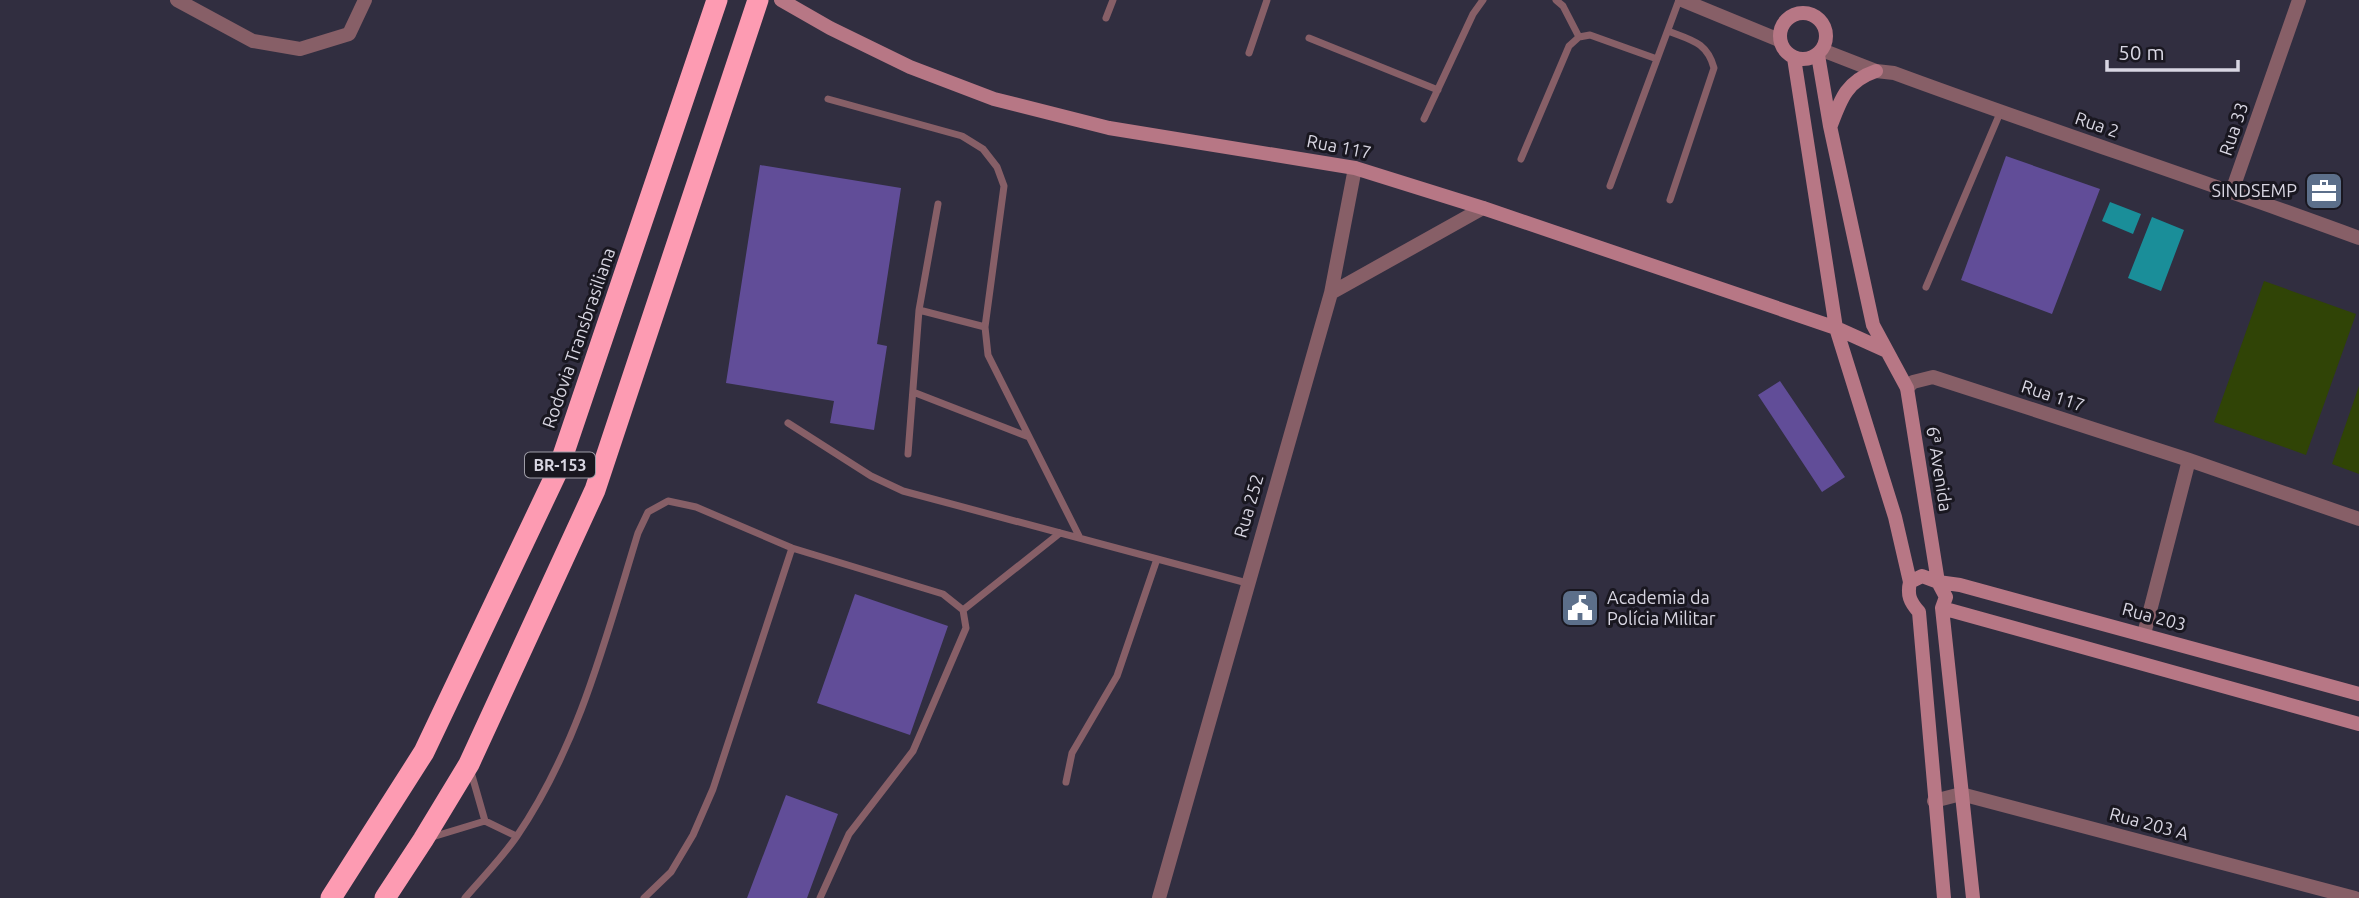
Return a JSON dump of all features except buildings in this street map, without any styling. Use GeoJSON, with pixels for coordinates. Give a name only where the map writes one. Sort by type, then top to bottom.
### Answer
{"type":"FeatureCollection","features":[{"type":"Feature","properties":{"kind":"highway","name":"Rodovia Transbrasiliana"},"geometry":{"type":"LineString","coordinates":[[331,898],[424,752],[558,470],[717,0]]}},
{"type":"Feature","properties":{"kind":"highway","name":"BR-153"},"geometry":{"type":"LineString","coordinates":[[385,898],[469,764],[595,490],[758,0]]}},
{"type":"Feature","properties":{"kind":"street"},"geometry":{"type":"LineString","coordinates":[[177,0],[253,41],[300,49],[349,34],[365,0]]}},
{"type":"Feature","properties":{"kind":"street","name":"Rua 117"},"geometry":{"type":"LineString","coordinates":[[781,0],[910,66],[994,99],[1109,128],[1355,168],[1483,208],[1836,328],[1887,351]]}},
{"type":"Feature","properties":{"kind":"street"},"geometry":{"type":"LineString","coordinates":[[1680,0],[1779,40]]}},
{"type":"Feature","properties":{"kind":"street"},"geometry":{"type":"LineString","coordinates":[[1811,0],[1815,15],[1825,26],[1827,39],[1820,53],[1806,60],[1787,54],[1779,40],[1781,25],[1795,7],[1815,15]]}},
{"type":"Feature","properties":{"kind":"street","name":"Rua 33"},"geometry":{"type":"LineString","coordinates":[[2232,191],[2299,0]]}},
{"type":"Feature","properties":{"kind":"street","name":"Rua 2"},"geometry":{"type":"LineString","coordinates":[[1820,53],[1876,71],[1894,73],[2000,113],[2232,191],[2359,238]]}},
{"type":"Feature","properties":{"kind":"street","name":"6ª Avenida"},"geometry":{"type":"LineString","coordinates":[[1820,53],[1830,126],[1873,325],[1907,388],[1938,582],[1946,597],[1942,608],[1972,898]]}},
{"type":"Feature","properties":{"kind":"street"},"geometry":{"type":"LineString","coordinates":[[1794,58],[1836,328],[1895,517],[1910,582],[1910,600],[1919,612],[1944,898]]}},
{"type":"Feature","properties":{"kind":"street"},"geometry":{"type":"LineString","coordinates":[[1830,126],[1842,96],[1860,76],[1876,71]]}},
{"type":"Feature","properties":{"kind":"street","name":"Rua 252"},"geometry":{"type":"LineString","coordinates":[[1159,898],[1331,293],[1355,168]]}},
{"type":"Feature","properties":{"kind":"street"},"geometry":{"type":"LineString","coordinates":[[1331,293],[1483,208]]}},
{"type":"Feature","properties":{"kind":"street"},"geometry":{"type":"LineString","coordinates":[[1836,328],[1873,325]]}},
{"type":"Feature","properties":{"kind":"street","name":"Rua 117"},"geometry":{"type":"LineString","coordinates":[[1907,388],[1913,382],[1933,377],[2189,460],[2359,519]]}},
{"type":"Feature","properties":{"kind":"street"},"geometry":{"type":"LineString","coordinates":[[2144,635],[2189,460]]}},
{"type":"Feature","properties":{"kind":"street"},"geometry":{"type":"LineString","coordinates":[[1910,582],[1922,576],[1938,582]]}},
{"type":"Feature","properties":{"kind":"street","name":"Rua 203"},"geometry":{"type":"LineString","coordinates":[[1938,582],[1960,585],[2359,694]]}},
{"type":"Feature","properties":{"kind":"street"},"geometry":{"type":"LineString","coordinates":[[1919,612],[1930,613],[1942,608],[2359,724]]}},
{"type":"Feature","properties":{"kind":"street","name":"Rua 203 A"},"geometry":{"type":"LineString","coordinates":[[1934,801],[1961,794],[2355,898]]}},
{"type":"Feature","properties":{"kind":"lane"},"geometry":{"type":"LineString","coordinates":[[1106,18],[1113,0]]}},
{"type":"Feature","properties":{"kind":"lane"},"geometry":{"type":"LineString","coordinates":[[1249,52],[1267,0]]}},
{"type":"Feature","properties":{"kind":"lane"},"geometry":{"type":"LineString","coordinates":[[1424,119],[1473,14],[1483,0]]}},
{"type":"Feature","properties":{"kind":"lane"},"geometry":{"type":"LineString","coordinates":[[1556,0],[1563,6],[1578,37]]}},
{"type":"Feature","properties":{"kind":"lane"},"geometry":{"type":"LineString","coordinates":[[1610,186],[1680,0]]}},
{"type":"Feature","properties":{"kind":"lane"},"geometry":{"type":"LineString","coordinates":[[1668,31],[1699,44],[1710,54],[1714,68],[1670,200]]}},
{"type":"Feature","properties":{"kind":"lane"},"geometry":{"type":"LineString","coordinates":[[1521,159],[1569,46],[1578,37],[1590,35],[1657,59]]}},
{"type":"Feature","properties":{"kind":"lane"},"geometry":{"type":"LineString","coordinates":[[1309,38],[1437,90]]}},
{"type":"Feature","properties":{"kind":"lane"},"geometry":{"type":"LineString","coordinates":[[828,99],[962,136],[983,149],[998,167],[1004,187],[985,327],[988,355],[1080,538]]}},
{"type":"Feature","properties":{"kind":"lane"},"geometry":{"type":"LineString","coordinates":[[1926,287],[2000,113]]}},
{"type":"Feature","properties":{"kind":"lane"},"geometry":{"type":"LineString","coordinates":[[908,454],[919,310],[938,204]]}},
{"type":"Feature","properties":{"kind":"lane"},"geometry":{"type":"LineString","coordinates":[[919,310],[985,327]]}},
{"type":"Feature","properties":{"kind":"lane"},"geometry":{"type":"LineString","coordinates":[[913,392],[1029,438]]}},
{"type":"Feature","properties":{"kind":"lane"},"geometry":{"type":"LineString","coordinates":[[788,423],[871,477],[903,491],[1247,583]]}},
{"type":"Feature","properties":{"kind":"lane"},"geometry":{"type":"LineString","coordinates":[[465,898],[516,836],[561,758],[586,701],[638,533],[648,512],[668,500],[696,507],[792,548],[943,594],[963,610],[966,628],[913,751],[849,834],[820,898]]}},
{"type":"Feature","properties":{"kind":"lane"},"geometry":{"type":"LineString","coordinates":[[963,610],[1060,533]]}},
{"type":"Feature","properties":{"kind":"lane"},"geometry":{"type":"LineString","coordinates":[[644,898],[671,872],[693,835],[713,789],[792,548]]}},
{"type":"Feature","properties":{"kind":"lane"},"geometry":{"type":"LineString","coordinates":[[1066,782],[1072,753],[1117,676],[1157,559]]}},
{"type":"Feature","properties":{"kind":"lane"},"geometry":{"type":"LineString","coordinates":[[469,764],[485,821]]}},
{"type":"Feature","properties":{"kind":"lane"},"geometry":{"type":"LineString","coordinates":[[423,840],[485,821],[516,836]]}},
{"type":"Feature","properties":{"kind":"green space"},"geometry":{"type":"Polygon","coordinates":[[[2264,281],[2356,314],[2306,455],[2214,422],[2264,281]]]}},
{"type":"Feature","properties":{"kind":"green space"},"geometry":{"type":"Polygon","coordinates":[[[2359,386],[2359,474],[2332,464],[2359,386]]]}},
{"type":"Feature","properties":{"kind":"water"},"geometry":{"type":"Polygon","coordinates":[[[2110,202],[2141,214],[2133,234],[2102,221],[2110,202]]]}},
{"type":"Feature","properties":{"kind":"water"},"geometry":{"type":"Polygon","coordinates":[[[2152,217],[2184,230],[2161,291],[2128,278],[2152,217]]]}},
{"type":"Feature","properties":{"kind":"place","name":"SINDSEMP"},"geometry":{"type":"Point","coordinates":[2324,191]}},
{"type":"Feature","properties":{"kind":"place","name":"Academia da Polícia Militar"},"geometry":{"type":"Point","coordinates":[1580,608]}}]}
